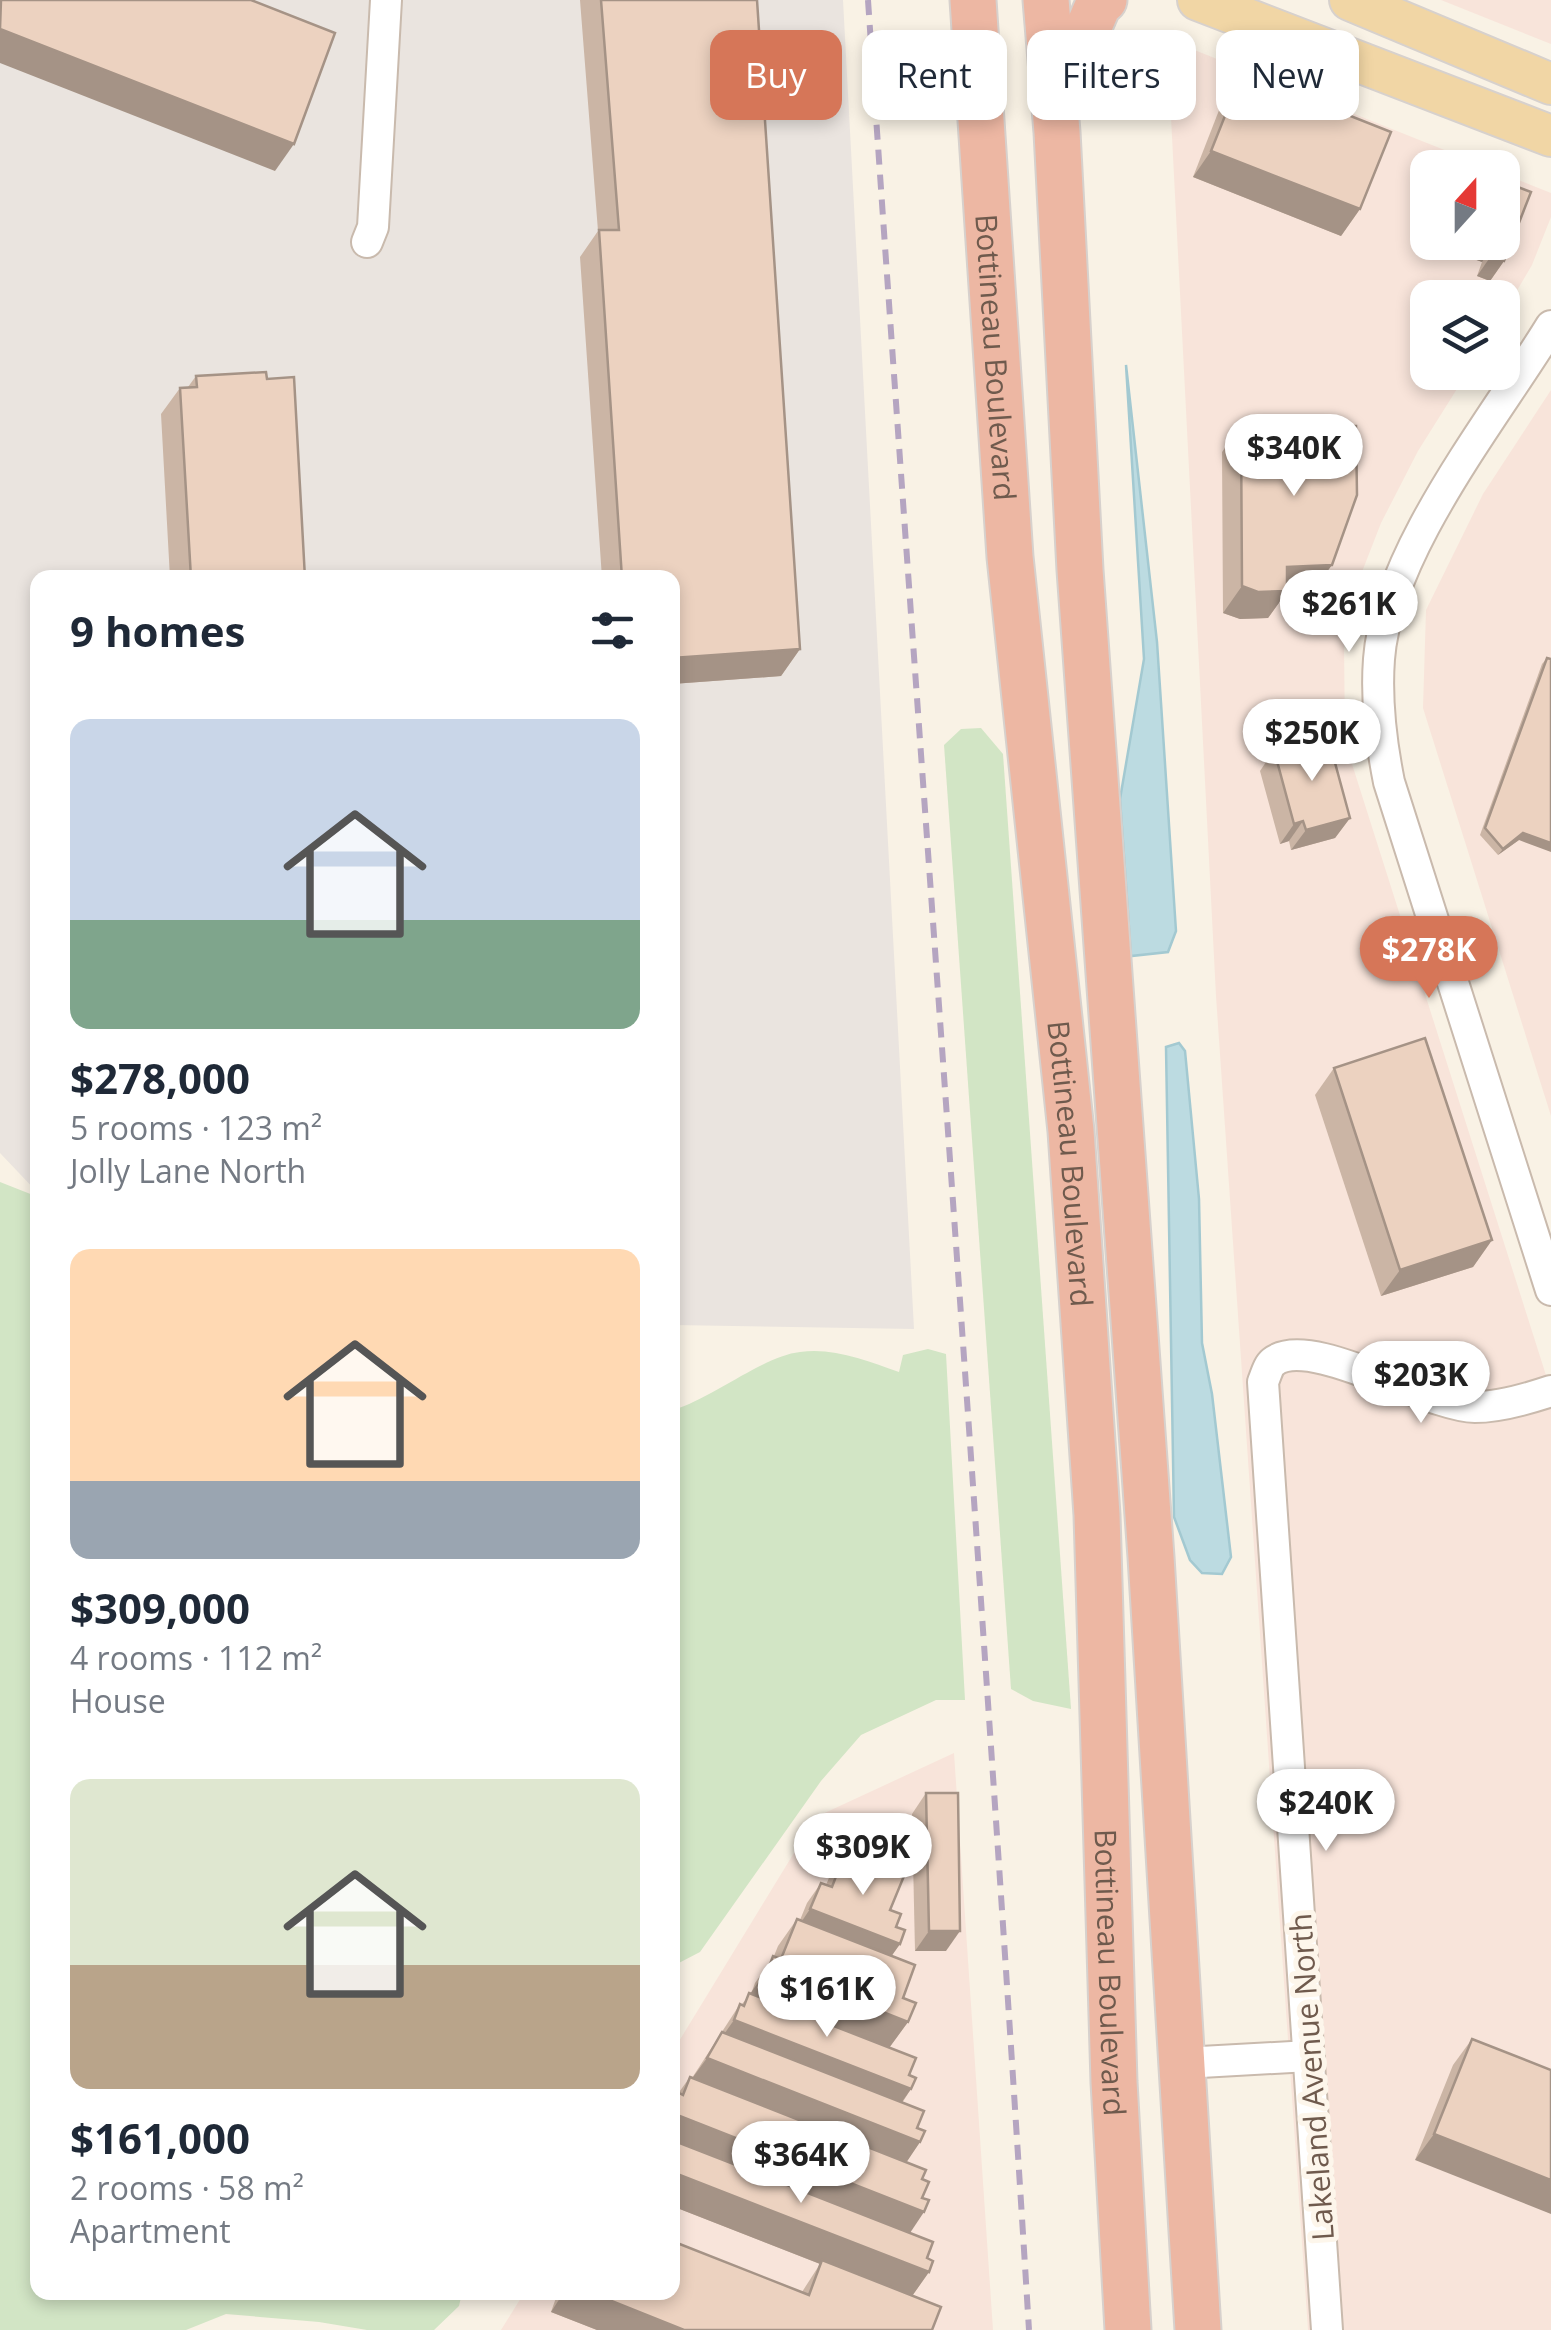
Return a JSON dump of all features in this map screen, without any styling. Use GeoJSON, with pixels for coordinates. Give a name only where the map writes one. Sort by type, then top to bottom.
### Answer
{"type":"FeatureCollection","features":[{"type":"Feature","properties":{"kind":"highway","name":"Bottineau Boulevard"},"geometry":{"type":"LineString","coordinates":[[973,0],[1010,557],[1072,1131],[1097,1515],[1114,2082],[1128,2330]]}},
{"type":"Feature","properties":{"kind":"highway","name":"Bottineau Boulevard"},"geometry":{"type":"LineString","coordinates":[[1046,0],[1057,132],[1080,570],[1184,2063],[1198,2330]]}},
{"type":"Feature","properties":{"kind":"highway"},"geometry":{"type":"LineString","coordinates":[[1057,132],[1072,65],[1094,12],[1104,0]]}},
{"type":"Feature","properties":{"kind":"main road"},"geometry":{"type":"LineString","coordinates":[[1198,0],[1551,136]]}},
{"type":"Feature","properties":{"kind":"main road"},"geometry":{"type":"LineString","coordinates":[[1350,0],[1551,84]]}},
{"type":"Feature","properties":{"kind":"street"},"geometry":{"type":"LineString","coordinates":[[368,242],[373,228],[386,0]]}},
{"type":"Feature","properties":{"kind":"street"},"geometry":{"type":"LineString","coordinates":[[1551,326],[1438,504],[1403,567],[1387,616],[1379,659],[1381,741],[1388,782],[1551,1290]]}},
{"type":"Feature","properties":{"kind":"street","name":"Lakeland Avenue North"},"geometry":{"type":"LineString","coordinates":[[1327,2330],[1263,1382],[1271,1363],[1285,1356],[1319,1355],[1437,1400],[1474,1407],[1551,1391]]}},
{"type":"Feature","properties":{"kind":"street"},"geometry":{"type":"LineString","coordinates":[[1184,2063],[1309,2056]]}},
{"type":"Feature","properties":{"kind":"shaded area"},"geometry":{"type":"Polygon","coordinates":[[[0,0],[843,0],[914,1329],[680,1325],[680,570],[30,570],[30,1185],[0,1153],[0,0]]]}},
{"type":"Feature","properties":{"kind":"shaded area"},"geometry":{"type":"Polygon","coordinates":[[[1441,0],[1551,0],[1551,44],[1441,0]]]}},
{"type":"Feature","properties":{"kind":"shaded area"},"geometry":{"type":"Polygon","coordinates":[[[1196,51],[1216,59],[1216,120],[1359,120],[1359,116],[1444,150],[1410,150],[1410,260],[1520,260],[1520,181],[1551,193],[1551,217],[1520,285],[1520,280],[1410,280],[1410,390],[1456,390],[1418,451],[1381,523],[1360,577],[1344,642],[1345,742],[1551,1391],[1551,2330],[1308,2330],[1216,996],[1171,120],[1196,120],[1196,51]]]}},
{"type":"Feature","properties":{"kind":"shaded area"},"geometry":{"type":"Polygon","coordinates":[[[1551,390],[1551,1116],[1423,708],[1426,610],[1483,494],[1551,390]]]}},
{"type":"Feature","properties":{"kind":"shaded area"},"geometry":{"type":"Polygon","coordinates":[[[954,1753],[993,2330],[501,2330],[520,2300],[680,2300],[680,2040],[816,1817],[954,1753]]]}},
{"type":"Feature","properties":{"kind":"green space"},"geometry":{"type":"Polygon","coordinates":[[[981,728],[1003,754],[1071,1709],[1033,1701],[1011,1689],[944,745],[961,729],[981,728]]]}},
{"type":"Feature","properties":{"kind":"green space"},"geometry":{"type":"Polygon","coordinates":[[[0,1182],[30,1194],[30,2300],[460,2300],[434,2330],[367,2330],[226,2314],[186,2330],[0,2330],[0,1182]]]}},
{"type":"Feature","properties":{"kind":"green space"},"geometry":{"type":"Polygon","coordinates":[[[928,1349],[946,1354],[965,1700],[936,1700],[861,1735],[821,1781],[700,1952],[680,1962],[680,1407],[786,1355],[838,1353],[899,1372],[903,1355],[928,1349]]]}},
{"type":"Feature","properties":{"kind":"water"},"geometry":{"type":"Polygon","coordinates":[[[1126,365],[1157,642],[1176,931],[1168,952],[1131,956],[1120,799],[1144,659],[1126,365]]]}},
{"type":"Feature","properties":{"kind":"water"},"geometry":{"type":"Polygon","coordinates":[[[1179,1043],[1185,1051],[1199,1199],[1202,1343],[1212,1394],[1231,1557],[1222,1574],[1202,1573],[1190,1560],[1174,1517],[1166,1047],[1179,1043]]]}},
{"type":"Feature","properties":{"kind":"building"},"geometry":{"type":"Polygon","coordinates":[[[1,0],[251,0],[335,33],[294,144],[0,29],[1,0]]]}},
{"type":"Feature","properties":{"kind":"building"},"geometry":{"type":"Polygon","coordinates":[[[601,0],[757,0],[759,30],[710,30],[710,120],[765,120],[800,649],[680,657],[680,570],[621,570],[599,230],[619,230],[601,0]]]}},
{"type":"Feature","properties":{"kind":"building"},"geometry":{"type":"Polygon","coordinates":[[[1359,119],[1391,132],[1360,209],[1211,151],[1223,120],[1359,119]]]}},
{"type":"Feature","properties":{"kind":"building"},"geometry":{"type":"Polygon","coordinates":[[[1520,188],[1531,192],[1520,220],[1520,188]]]}},
{"type":"Feature","properties":{"kind":"building"},"geometry":{"type":"Polygon","coordinates":[[[266,372],[267,379],[294,377],[305,570],[191,570],[180,388],[197,387],[196,376],[266,372]]]}},
{"type":"Feature","properties":{"kind":"building"},"geometry":{"type":"Polygon","coordinates":[[[1241,426],[1356,426],[1357,495],[1332,565],[1287,567],[1287,591],[1258,592],[1242,586],[1241,426]]]}},
{"type":"Feature","properties":{"kind":"building"},"geometry":{"type":"Polygon","coordinates":[[[1547,658],[1551,659],[1551,843],[1523,833],[1503,849],[1485,828],[1547,658]]]}},
{"type":"Feature","properties":{"kind":"building"},"geometry":{"type":"Polygon","coordinates":[[[1328,737],[1350,818],[1306,830],[1303,821],[1294,824],[1274,750],[1328,737]]]}},
{"type":"Feature","properties":{"kind":"building"},"geometry":{"type":"Polygon","coordinates":[[[1425,1038],[1492,1240],[1400,1270],[1334,1068],[1425,1038]]]}},
{"type":"Feature","properties":{"kind":"building"},"geometry":{"type":"Polygon","coordinates":[[[926,1793],[958,1793],[960,1931],[929,1931],[926,1793]]]}},
{"type":"Feature","properties":{"kind":"building"},"geometry":{"type":"Polygon","coordinates":[[[845,1853],[904,1876],[890,1910],[901,1914],[896,1927],[905,1930],[900,1944],[810,1909],[821,1883],[832,1887],[845,1853]]]}},
{"type":"Feature","properties":{"kind":"building"},"geometry":{"type":"Polygon","coordinates":[[[797,1919],[915,1965],[903,1998],[916,2003],[908,2022],[769,1967],[773,1956],[781,1959],[797,1919]]]}},
{"type":"Feature","properties":{"kind":"building"},"geometry":{"type":"Polygon","coordinates":[[[749,1993],[916,2058],[909,2075],[916,2078],[911,2089],[734,2020],[749,1993]]]}},
{"type":"Feature","properties":{"kind":"building"},"geometry":{"type":"Polygon","coordinates":[[[722,2032],[924,2111],[917,2128],[925,2131],[920,2142],[707,2058],[722,2032]]]}},
{"type":"Feature","properties":{"kind":"building"},"geometry":{"type":"Polygon","coordinates":[[[1472,2039],[1551,2070],[1551,2180],[1434,2134],[1472,2039]]]}},
{"type":"Feature","properties":{"kind":"building"},"geometry":{"type":"Polygon","coordinates":[[[690,2077],[926,2170],[922,2179],[929,2182],[922,2198],[929,2200],[924,2212],[680,2116],[680,2094],[683,2095],[690,2077]]]}},
{"type":"Feature","properties":{"kind":"building"},"geometry":{"type":"Polygon","coordinates":[[[680,2143],[933,2242],[927,2258],[933,2261],[929,2272],[680,2175],[680,2143]]]}},
{"type":"Feature","properties":{"kind":"building"},"geometry":{"type":"Polygon","coordinates":[[[680,2244],[809,2295],[822,2260],[941,2307],[932,2330],[684,2330],[609,2300],[680,2300],[680,2244]]]}},
{"type":"Feature","properties":{"kind":"railway"},"geometry":{"type":"LineString","coordinates":[[868,0],[1029,2330]]}}]}
